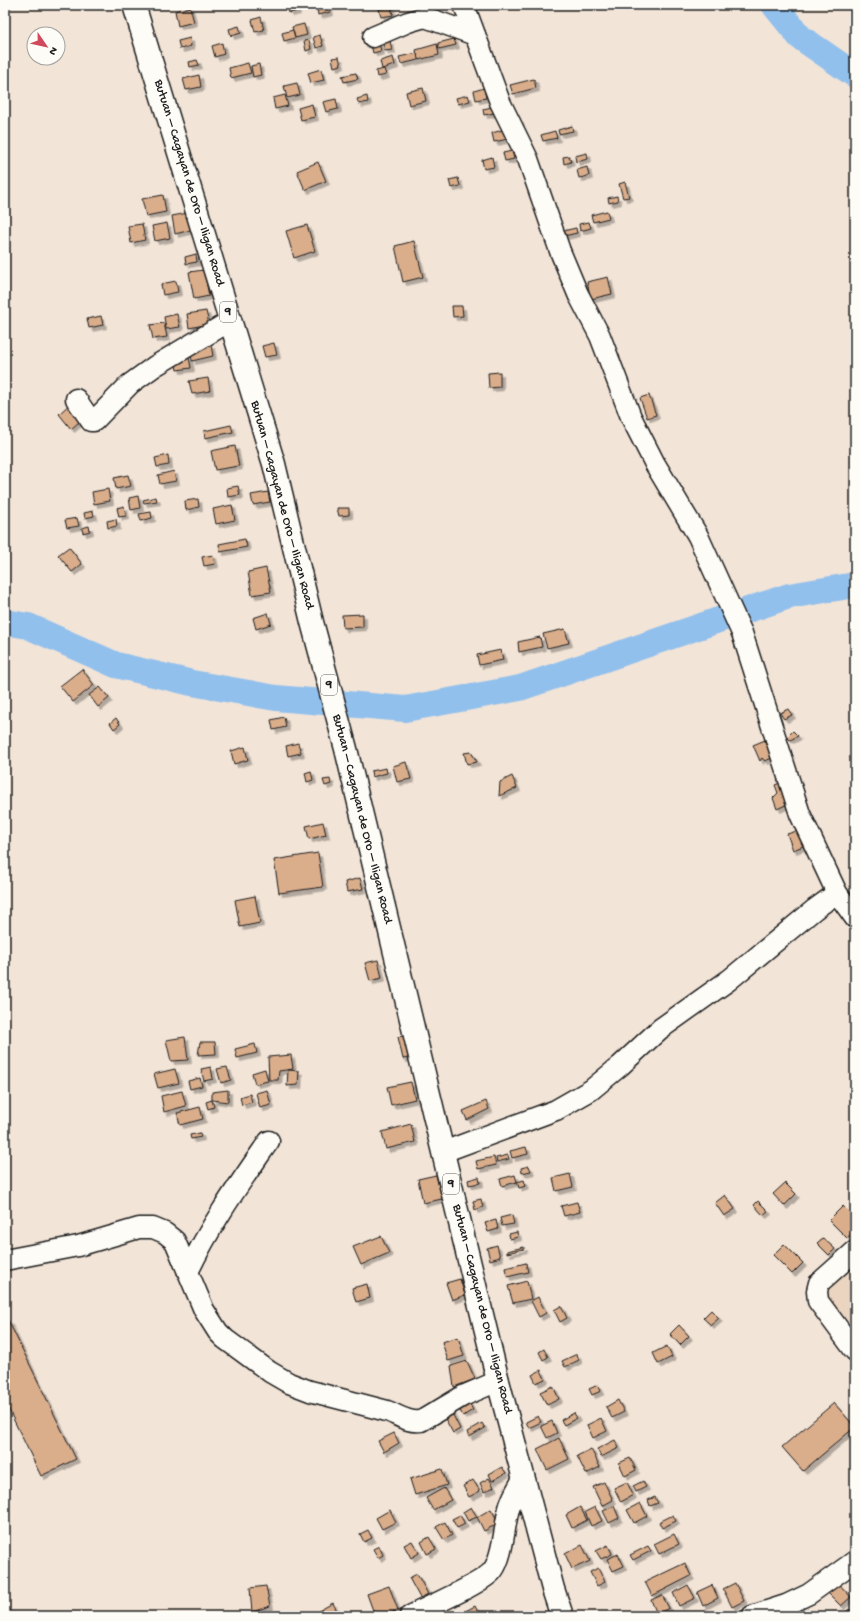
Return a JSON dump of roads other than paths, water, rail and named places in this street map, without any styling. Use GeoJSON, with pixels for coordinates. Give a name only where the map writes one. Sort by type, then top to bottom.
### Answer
{"type":"FeatureCollection","features":[{"type":"Feature","properties":{"kind":"highway","name":"Butuan – Cagayan de Oro – Iligan Road"},"geometry":{"type":"LineString","coordinates":[[134,5],[274,464],[312,622],[346,749],[498,1381],[553,1589],[562,1616]]}},
{"type":"Feature","properties":{"kind":"street"},"geometry":{"type":"LineString","coordinates":[[464,5],[500,102],[528,159],[560,251],[578,294],[600,336],[631,417],[655,464],[698,536],[742,633],[800,814],[837,893],[855,918]]}},
{"type":"Feature","properties":{"kind":"street"},"geometry":{"type":"LineString","coordinates":[[373,36],[408,22],[425,18],[475,35]]}},
{"type":"Feature","properties":{"kind":"street"},"geometry":{"type":"LineString","coordinates":[[76,399],[91,421],[94,421],[130,384],[155,366],[209,334],[231,323]]}},
{"type":"Feature","properties":{"kind":"street"},"geometry":{"type":"LineString","coordinates":[[443,1152],[556,1110],[591,1090],[620,1066],[660,1029],[729,980],[815,909],[837,893]]}},
{"type":"Feature","properties":{"kind":"street"},"geometry":{"type":"LineString","coordinates":[[188,1272],[196,1254],[224,1206],[269,1141]]}},
{"type":"Feature","properties":{"kind":"street"},"geometry":{"type":"LineString","coordinates":[[5,1260],[78,1246],[139,1228],[153,1228],[165,1233],[175,1241],[204,1310],[218,1332],[270,1372],[289,1383],[310,1391],[387,1411],[408,1421],[414,1422],[421,1421],[462,1396],[498,1381]]}},
{"type":"Feature","properties":{"kind":"street"},"geometry":{"type":"LineString","coordinates":[[855,1251],[819,1283],[817,1291],[818,1301],[855,1352]]}},
{"type":"Feature","properties":{"kind":"street"},"geometry":{"type":"LineString","coordinates":[[410,1616],[484,1578],[493,1571],[498,1561],[510,1505],[515,1491],[524,1477]]}},
{"type":"Feature","properties":{"kind":"street"},"geometry":{"type":"LineString","coordinates":[[752,1616],[786,1605],[809,1594],[855,1561]]}},
{"type":"Feature","properties":{"kind":"waterway"},"geometry":{"type":"LineString","coordinates":[[774,5],[800,37],[855,75]]}},
{"type":"Feature","properties":{"kind":"waterway"},"geometry":{"type":"LineString","coordinates":[[5,622],[28,626],[116,665],[192,683],[276,698],[405,709],[520,688],[789,596],[855,585]]}}]}
